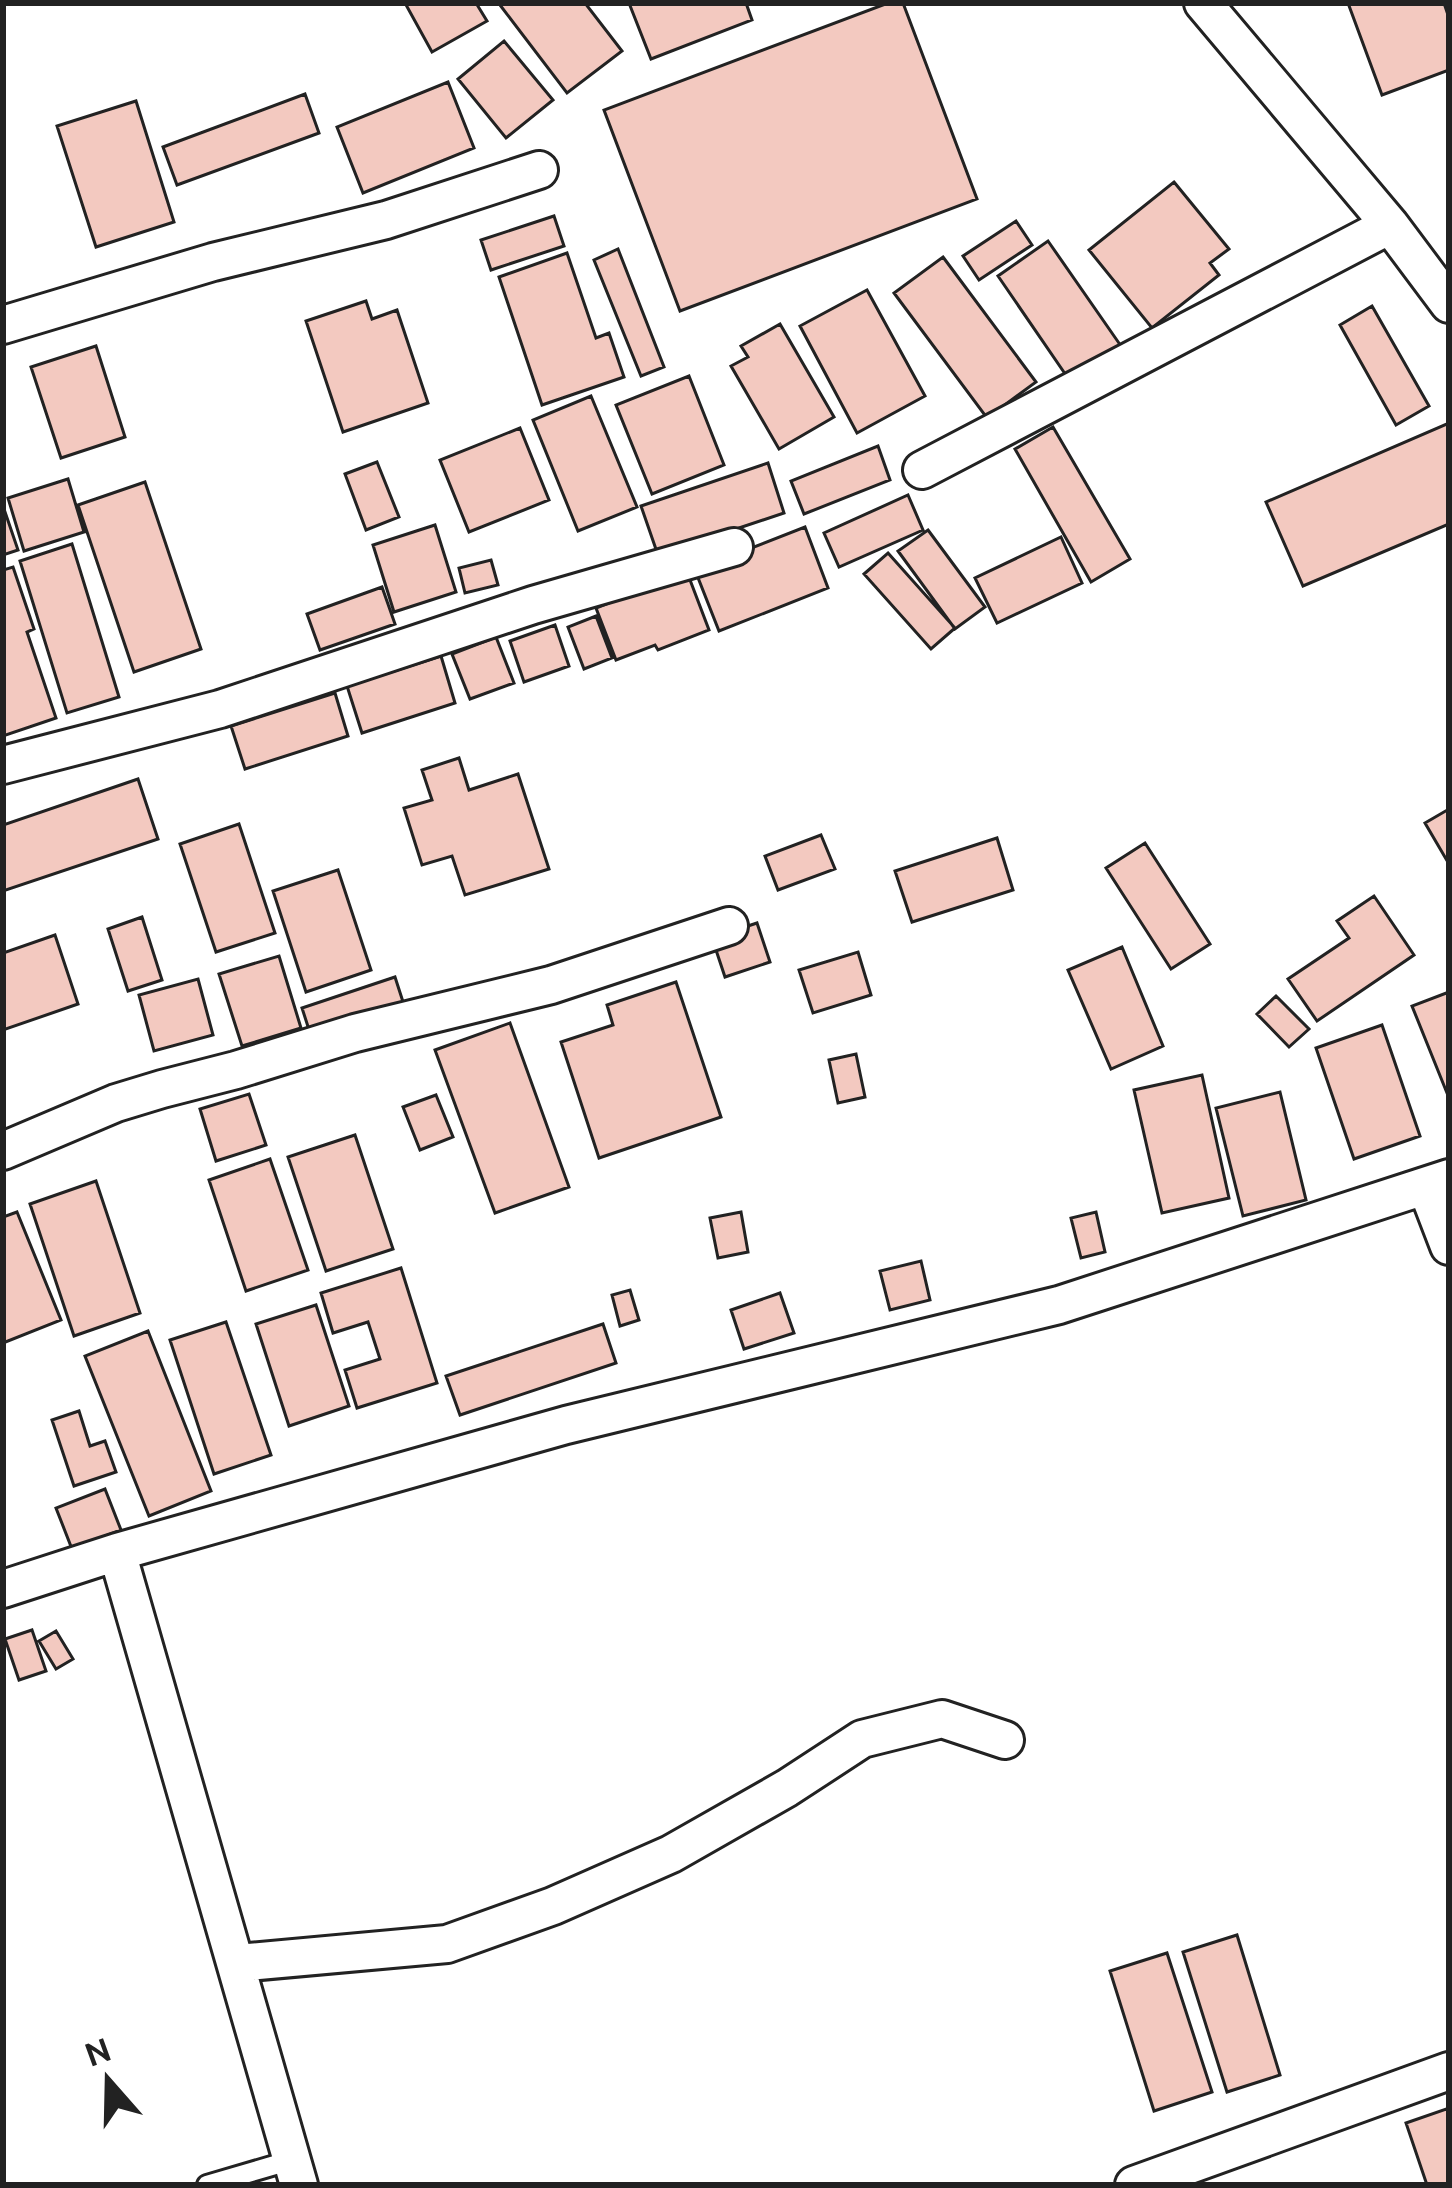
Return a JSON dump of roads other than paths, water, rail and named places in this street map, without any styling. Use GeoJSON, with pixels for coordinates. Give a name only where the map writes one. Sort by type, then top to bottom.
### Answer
{"type":"FeatureCollection","features":[{"type":"Feature","properties":{"kind":"street"},"geometry":{"type":"LineString","coordinates":[[1203,3],[1390,225],[1449,304]]}},
{"type":"Feature","properties":{"kind":"street"},"geometry":{"type":"LineString","coordinates":[[3,325],[213,262],[386,220],[539,170]]}},
{"type":"Feature","properties":{"kind":"street"},"geometry":{"type":"LineString","coordinates":[[922,470],[1390,225]]}},
{"type":"Feature","properties":{"kind":"street"},"geometry":{"type":"LineString","coordinates":[[3,765],[220,709],[533,605],[734,547]]}},
{"type":"Feature","properties":{"kind":"street"},"geometry":{"type":"LineString","coordinates":[[3,1151],[146,1094],[356,1033],[551,985],[729,926]]}},
{"type":"Feature","properties":{"kind":"street"},"geometry":{"type":"LineString","coordinates":[[3,1589],[117,1552],[566,1425],[1059,1305],[1438,1182],[1449,1246]]}},
{"type":"Feature","properties":{"kind":"street"},"geometry":{"type":"LineString","coordinates":[[117,1552],[296,2172]]}},
{"type":"Feature","properties":{"kind":"street"},"geometry":{"type":"LineString","coordinates":[[238,1963],[447,1943],[511,1921],[671,1854],[862,1739],[942,1719],[1005,1740]]}},
{"type":"Feature","properties":{"kind":"street"},"geometry":{"type":"LineString","coordinates":[[1134,2185],[1449,2071]]}},
{"type":"Feature","properties":{"kind":"lane"},"geometry":{"type":"LineString","coordinates":[[207,2185],[296,2172]]}}]}
